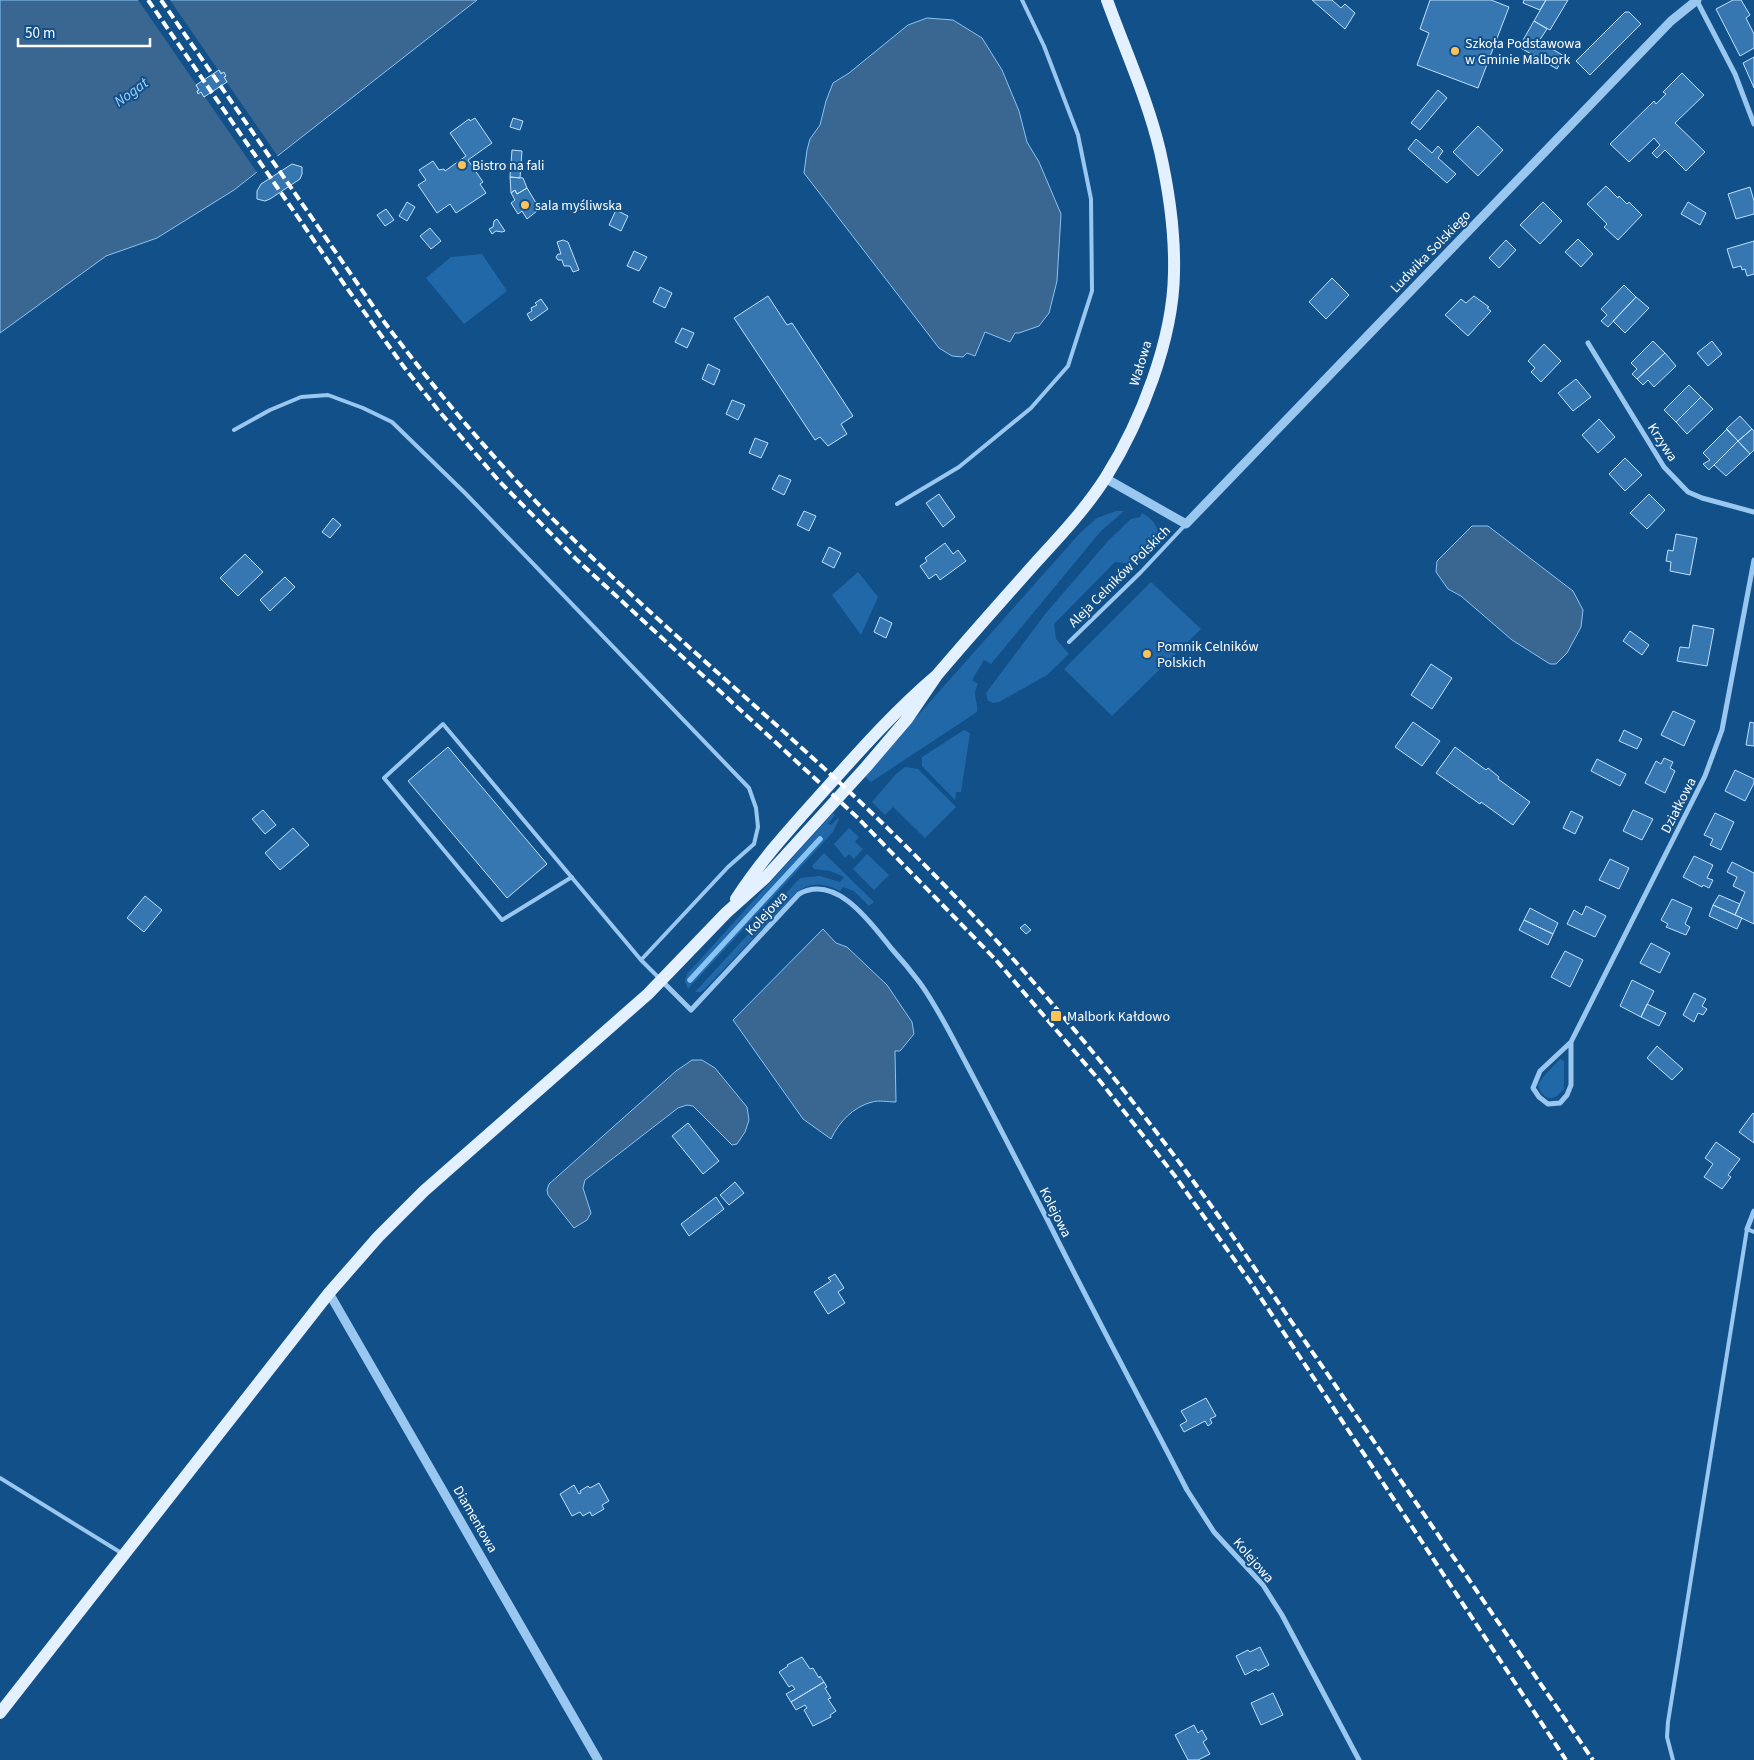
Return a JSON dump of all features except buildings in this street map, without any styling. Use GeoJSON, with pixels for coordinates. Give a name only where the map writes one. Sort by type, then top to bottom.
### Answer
{"type":"FeatureCollection","features":[{"type":"Feature","properties":{"kind":"main road","name":"Wałowa"},"geometry":{"type":"LineString","coordinates":[[0,1713],[329,1293],[378,1237],[424,1191],[620,1020],[726,914],[765,878],[866,767],[907,718],[937,675],[1068,527],[1105,478],[1133,427],[1156,367],[1169,318],[1174,274],[1171,211],[1160,150],[1152,121],[1107,0]]}},
{"type":"Feature","properties":{"kind":"street"},"geometry":{"type":"LineString","coordinates":[[1697,0],[1735,74],[1754,124]]}},
{"type":"Feature","properties":{"kind":"street","name":"Ludwika Solskiego"},"geometry":{"type":"LineString","coordinates":[[1186,524],[1664,28],[1697,0]]}},
{"type":"Feature","properties":{"kind":"street","name":"Krzywa"},"geometry":{"type":"LineString","coordinates":[[1588,343],[1664,467],[1688,492],[1702,498],[1754,512]]}},
{"type":"Feature","properties":{"kind":"street"},"geometry":{"type":"LineString","coordinates":[[1105,478],[1186,524]]}},
{"type":"Feature","properties":{"kind":"street","name":"Działkowa"},"geometry":{"type":"LineString","coordinates":[[1571,1042],[1571,1085],[1567,1095],[1560,1103],[1548,1104],[1538,1097],[1533,1088],[1540,1071],[1571,1042],[1705,776],[1722,730],[1754,560]]}},
{"type":"Feature","properties":{"kind":"street","name":"Kolejowa"},"geometry":{"type":"LineString","coordinates":[[662,980],[691,1010],[799,894],[807,890],[817,888],[838,894],[872,924],[920,983],[951,1036],[1008,1141],[1047,1220],[1188,1490],[1214,1532],[1263,1585],[1282,1615],[1359,1760]]}},
{"type":"Feature","properties":{"kind":"street"},"geometry":{"type":"LineString","coordinates":[[1748,1229],[1754,1211]]}},
{"type":"Feature","properties":{"kind":"street","name":"Diamentowa"},"geometry":{"type":"LineString","coordinates":[[329,1293],[598,1760]]}},
{"type":"Feature","properties":{"kind":"lane"},"geometry":{"type":"LineString","coordinates":[[897,504],[959,467],[1031,408],[1068,366],[1092,291],[1092,199],[1078,136],[1044,46],[1022,0]]}},
{"type":"Feature","properties":{"kind":"lane"},"geometry":{"type":"LineString","coordinates":[[234,430],[270,410],[302,397],[328,395],[363,408],[392,422],[465,493],[749,788],[756,808],[758,827],[754,844],[728,867],[641,960]]}},
{"type":"Feature","properties":{"kind":"lane","name":"Aleja Celników Polskich"},"geometry":{"type":"LineString","coordinates":[[1069,642],[1141,572],[1186,524]]}},
{"type":"Feature","properties":{"kind":"lane"},"geometry":{"type":"LineString","coordinates":[[572,878],[502,920],[384,778],[443,724],[641,960],[662,980]]}},
{"type":"Feature","properties":{"kind":"lane"},"geometry":{"type":"LineString","coordinates":[[1673,1760],[1667,1737],[1668,1722],[1748,1229],[1754,1232]]}},
{"type":"Feature","properties":{"kind":"lane"},"geometry":{"type":"LineString","coordinates":[[0,1478],[125,1555]]}},
{"type":"Feature","properties":{"kind":"shaded area"},"geometry":{"type":"Polygon","coordinates":[[[482,254],[507,291],[464,324],[426,278],[451,257],[482,254]]]}},
{"type":"Feature","properties":{"kind":"shaded area"},"geometry":{"type":"Polygon","coordinates":[[[1116,511],[1124,511],[1101,531],[991,664],[984,660],[972,680],[978,684],[975,692],[977,712],[871,782],[864,776],[1080,533],[1097,518],[1116,511]]]}},
{"type":"Feature","properties":{"kind":"shaded area"},"geometry":{"type":"Polygon","coordinates":[[[1142,513],[1157,528],[1158,537],[1156,541],[1133,564],[1115,562],[1054,624],[1056,639],[1069,654],[1047,675],[999,702],[988,701],[986,693],[1046,613],[1108,541],[1131,519],[1140,517],[1142,513]]]}},
{"type":"Feature","properties":{"kind":"shaded area"},"geometry":{"type":"Polygon","coordinates":[[[858,572],[878,597],[861,635],[832,595],[858,572]]]}},
{"type":"Feature","properties":{"kind":"shaded area"},"geometry":{"type":"Polygon","coordinates":[[[1151,582],[1201,629],[1112,716],[1064,669],[1151,582]]]}},
{"type":"Feature","properties":{"kind":"shaded area"},"geometry":{"type":"Polygon","coordinates":[[[964,730],[970,733],[961,792],[956,792],[955,800],[922,766],[922,757],[964,730]]]}},
{"type":"Feature","properties":{"kind":"shaded area"},"geometry":{"type":"Polygon","coordinates":[[[905,767],[918,769],[956,807],[925,838],[893,807],[885,815],[872,802],[896,774],[905,767]]]}},
{"type":"Feature","properties":{"kind":"shaded area"},"geometry":{"type":"Polygon","coordinates":[[[833,813],[835,815],[828,824],[831,825],[839,819],[833,832],[688,989],[685,981],[687,974],[833,813]]]}},
{"type":"Feature","properties":{"kind":"shaded area"},"geometry":{"type":"Polygon","coordinates":[[[849,828],[859,837],[855,842],[863,849],[854,859],[849,854],[845,858],[834,844],[849,828]]]}},
{"type":"Feature","properties":{"kind":"shaded area"},"geometry":{"type":"Polygon","coordinates":[[[824,853],[874,902],[869,906],[854,891],[843,887],[840,891],[829,886],[817,884],[801,889],[705,989],[701,992],[695,992],[800,878],[820,876],[840,882],[844,877],[830,871],[814,869],[812,866],[824,853]]]}},
{"type":"Feature","properties":{"kind":"shaded area"},"geometry":{"type":"Polygon","coordinates":[[[867,854],[889,875],[874,890],[853,869],[867,854]]]}},
{"type":"Feature","properties":{"kind":"shaded area"},"geometry":{"type":"Polygon","coordinates":[[[1560,1059],[1564,1061],[1564,1089],[1555,1097],[1548,1098],[1543,1094],[1538,1085],[1560,1059]]]}},
{"type":"Feature","properties":{"kind":"water","name":"Nogat"},"geometry":{"type":"Polygon","coordinates":[[[0,0],[477,0],[234,190],[157,238],[106,256],[0,333],[0,0]],[[218,70],[196,85],[199,90],[197,91],[198,93],[201,92],[204,97],[227,82],[224,77],[226,76],[218,70]]]}},
{"type":"Feature","properties":{"kind":"water"},"geometry":{"type":"Polygon","coordinates":[[[927,18],[953,20],[982,38],[1002,70],[1019,111],[1027,142],[1039,162],[1061,214],[1057,281],[1049,313],[1039,326],[1015,333],[1010,342],[985,332],[975,356],[967,353],[963,357],[952,356],[939,348],[804,173],[810,139],[820,125],[833,83],[849,73],[908,25],[927,18]]]}},
{"type":"Feature","properties":{"kind":"water"},"geometry":{"type":"Polygon","coordinates":[[[1472,526],[1488,526],[1573,591],[1583,610],[1581,627],[1567,653],[1556,664],[1550,664],[1512,640],[1461,596],[1448,589],[1436,572],[1437,561],[1472,526]]]}},
{"type":"Feature","properties":{"kind":"water"},"geometry":{"type":"Polygon","coordinates":[[[823,929],[836,943],[847,947],[887,985],[912,1022],[914,1034],[900,1051],[895,1051],[896,1102],[875,1101],[865,1104],[853,1111],[842,1121],[831,1139],[803,1119],[733,1020],[823,929]]]}},
{"type":"Feature","properties":{"kind":"water"},"geometry":{"type":"Polygon","coordinates":[[[692,1060],[702,1060],[715,1068],[747,1107],[749,1120],[745,1132],[737,1144],[732,1145],[693,1106],[687,1105],[678,1108],[585,1180],[583,1188],[591,1213],[587,1220],[574,1228],[548,1195],[549,1184],[676,1071],[692,1060]]]}},
{"type":"Feature","properties":{"kind":"pier"},"geometry":{"type":"Polygon","coordinates":[[[138,0],[170,0],[279,158],[258,174],[138,0]]]}},
{"type":"Feature","properties":{"kind":"waterway"},"geometry":{"type":"LineString","coordinates":[[690,980],[820,839]]}},
{"type":"Feature","properties":{"kind":"railway"},"geometry":{"type":"LineString","coordinates":[[148,0],[344,284],[404,367],[499,481],[576,559],[858,818],[996,960],[1100,1081],[1175,1176],[1251,1283],[1566,1760]]}},
{"type":"Feature","properties":{"kind":"railway"},"geometry":{"type":"LineString","coordinates":[[161,0],[382,319],[482,443],[587,553],[836,779],[925,865],[1016,963],[1103,1065],[1145,1117],[1225,1225],[1593,1760]]}},
{"type":"Feature","properties":{"kind":"place","name":"Szkoła Podstawowa w Gminie Malbork"},"geometry":{"type":"Point","coordinates":[1455,51]}},
{"type":"Feature","properties":{"kind":"place","name":"Bistro na fali"},"geometry":{"type":"Point","coordinates":[462,165]}},
{"type":"Feature","properties":{"kind":"place","name":"sala myśliwska"},"geometry":{"type":"Point","coordinates":[525,205]}},
{"type":"Feature","properties":{"kind":"place","name":"Pomnik Celników Polskich"},"geometry":{"type":"Point","coordinates":[1147,654]}},
{"type":"Feature","properties":{"kind":"place","name":"Malbork Kałdowo"},"geometry":{"type":"Point","coordinates":[1056,1016]}}]}
